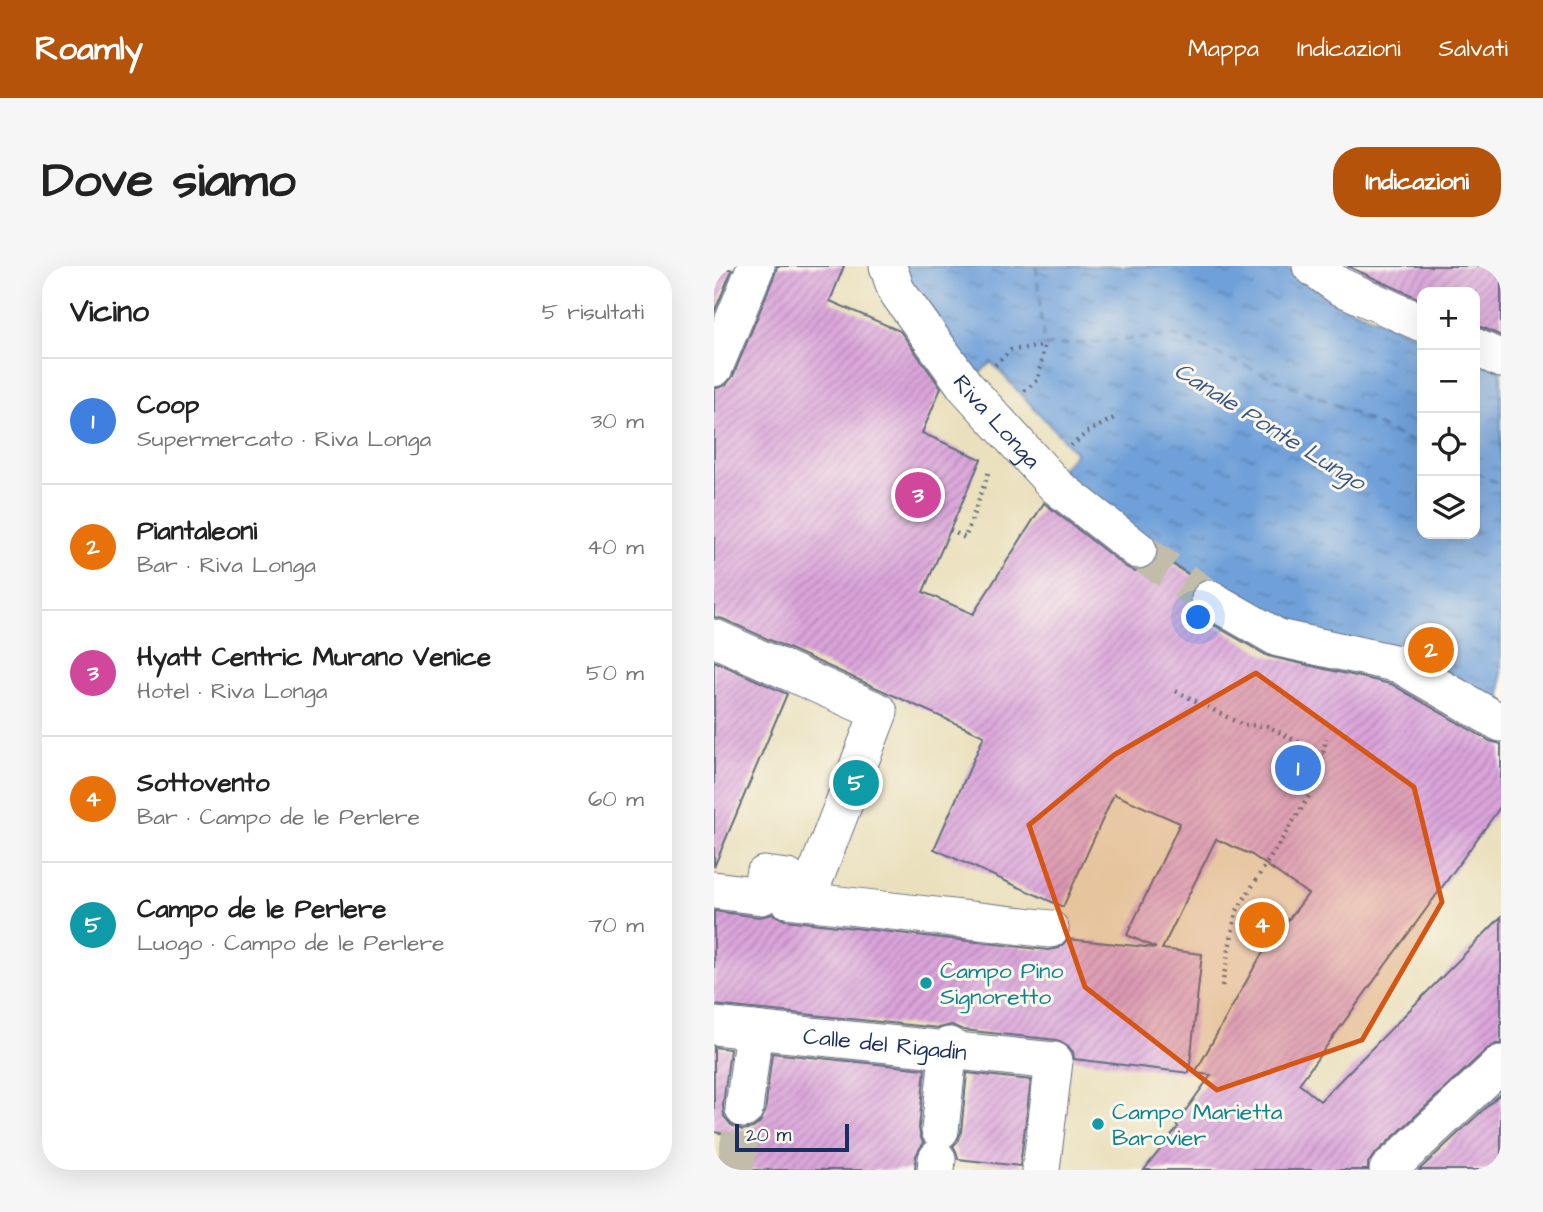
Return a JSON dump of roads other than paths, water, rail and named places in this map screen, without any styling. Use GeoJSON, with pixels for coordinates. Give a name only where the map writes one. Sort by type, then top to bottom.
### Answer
{"type":"FeatureCollection","features":[{"type":"Feature","properties":{"kind":"street"},"geometry":{"type":"LineString","coordinates":[[714,368],[756,266]]}},
{"type":"Feature","properties":{"kind":"street","name":"Riva Longa"},"geometry":{"type":"LineString","coordinates":[[888,266],[895,290],[966,387],[1056,486],[1138,550]]}},
{"type":"Feature","properties":{"kind":"street"},"geometry":{"type":"LineString","coordinates":[[1311,266],[1339,286],[1417,321]]}},
{"type":"Feature","properties":{"kind":"street"},"geometry":{"type":"LineString","coordinates":[[1480,349],[1501,359]]}},
{"type":"Feature","properties":{"kind":"street"},"geometry":{"type":"LineString","coordinates":[[1210,599],[1278,638],[1399,664],[1501,723]]}},
{"type":"Feature","properties":{"kind":"street"},"geometry":{"type":"LineString","coordinates":[[717,645],[879,712],[806,901]]}},
{"type":"Feature","properties":{"kind":"street"},"geometry":{"type":"LineString","coordinates":[[714,890],[762,896],[764,876],[788,878],[787,899],[967,924],[1050,929]]}},
{"type":"Feature","properties":{"kind":"street","name":"Calle del Rigadin"},"geometry":{"type":"LineString","coordinates":[[714,1026],[949,1048],[1054,1061],[1041,1170]]}},
{"type":"Feature","properties":{"kind":"street"},"geometry":{"type":"LineString","coordinates":[[744,1109],[754,1030]]}},
{"type":"Feature","properties":{"kind":"street"},"geometry":{"type":"LineString","coordinates":[[938,1153],[949,1048]]}},
{"type":"Feature","properties":{"kind":"street"},"geometry":{"type":"LineString","coordinates":[[1388,1170],[1501,1064]]}},
{"type":"Feature","properties":{"kind":"water","name":"Canale Ponte Lungo"},"geometry":{"type":"Polygon","coordinates":[[[904,266],[1285,266],[1332,301],[1417,336],[1417,539],[1480,539],[1480,361],[1501,370],[1501,711],[1260,617],[1115,523],[1060,470],[1076,453],[991,362],[974,379],[923,311],[904,266]]]}},
{"type":"Feature","properties":{"kind":"tunnel"},"geometry":{"type":"LineString","coordinates":[[1138,550],[1210,599]]}},
{"type":"Feature","properties":{"kind":"tunnel"},"geometry":{"type":"LineString","coordinates":[[735,1170],[744,1109]]}},
{"type":"Feature","properties":{"kind":"place","name":"Hyatt Centric Murano Venice"},"geometry":{"type":"Point","coordinates":[918,495]}},
{"type":"Feature","properties":{"kind":"place","name":"Piantaleoni"},"geometry":{"type":"Point","coordinates":[1431,650]}},
{"type":"Feature","properties":{"kind":"place","name":"Coop"},"geometry":{"type":"Point","coordinates":[1298,768]}},
{"type":"Feature","properties":{"kind":"place","name":"Campo de le Perlere"},"geometry":{"type":"Point","coordinates":[856,783]}},
{"type":"Feature","properties":{"kind":"place","name":"Sottovento"},"geometry":{"type":"Point","coordinates":[1262,925]}},
{"type":"Feature","properties":{"kind":"place","name":"Campo Pino Signoretto"},"geometry":{"type":"Point","coordinates":[926,983]}},
{"type":"Feature","properties":{"kind":"place","name":"Campo Marietta Barovier"},"geometry":{"type":"Point","coordinates":[1098,1124]}}]}
